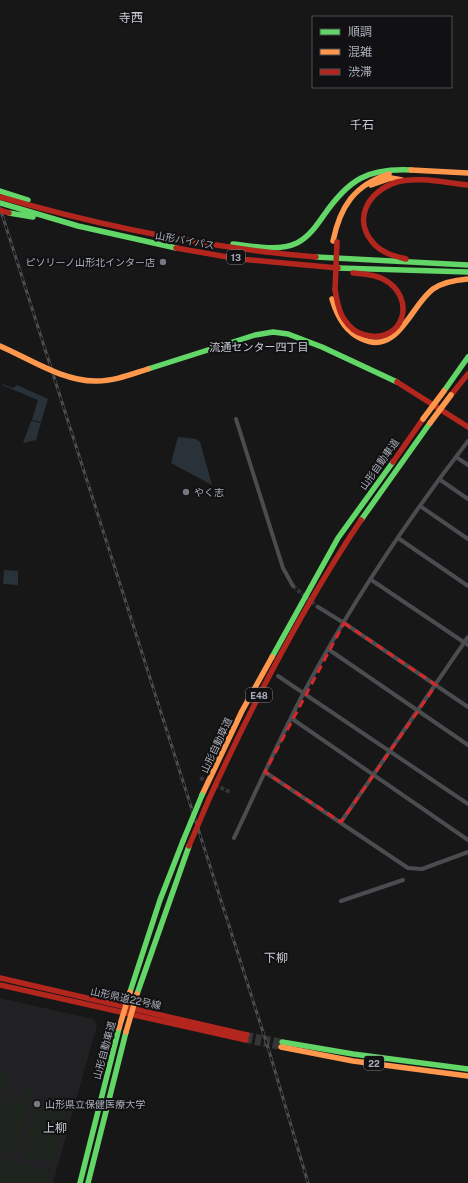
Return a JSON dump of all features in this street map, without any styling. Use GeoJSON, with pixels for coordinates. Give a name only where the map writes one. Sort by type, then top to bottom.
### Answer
{"type":"FeatureCollection","features":[{"type":"Feature","properties":{"kind":"main road"},"geometry":{"type":"LineString","coordinates":[[130,231],[158,233],[236,244],[288,246],[303,240],[313,230],[341,193],[355,182],[380,170],[468,173]]}},
{"type":"Feature","properties":{"kind":"main road"},"geometry":{"type":"LineString","coordinates":[[415,171],[381,175],[372,179],[348,199],[339,214],[335,242],[333,290],[335,310],[344,327],[355,338],[374,342],[383,341],[398,333],[422,299],[432,290],[445,283],[468,279]]}},
{"type":"Feature","properties":{"kind":"main road"},"geometry":{"type":"LineString","coordinates":[[335,242],[343,217],[352,202],[367,187],[382,180],[391,178],[420,182]]}},
{"type":"Feature","properties":{"kind":"main road"},"geometry":{"type":"LineString","coordinates":[[468,185],[399,182],[376,191],[369,200],[364,214],[364,224],[370,241],[381,251],[395,258],[468,262]]}},
{"type":"Feature","properties":{"kind":"main road"},"geometry":{"type":"LineString","coordinates":[[0,191],[11,197]]}},
{"type":"Feature","properties":{"kind":"main road","name":"山形バイパス"},"geometry":{"type":"LineString","coordinates":[[0,196],[11,197],[84,220],[130,231],[270,254],[365,261],[468,265]]}},
{"type":"Feature","properties":{"kind":"main road"},"geometry":{"type":"LineString","coordinates":[[0,203],[10,210]]}},
{"type":"Feature","properties":{"kind":"main road"},"geometry":{"type":"LineString","coordinates":[[0,210],[10,210]]}},
{"type":"Feature","properties":{"kind":"main road","name":"山形バイパス"},"geometry":{"type":"LineString","coordinates":[[10,210],[175,247],[268,262],[319,267],[468,272]]}},
{"type":"Feature","properties":{"kind":"main road"},"geometry":{"type":"LineString","coordinates":[[268,262],[296,269],[360,274],[381,278],[390,283],[402,298],[405,310],[400,323],[396,328],[380,336],[367,336],[361,334],[345,320],[333,290]]}},
{"type":"Feature","properties":{"kind":"main road"},"geometry":{"type":"LineString","coordinates":[[0,346],[76,378],[91,381],[112,379],[148,369],[255,335],[273,332],[288,334],[322,347],[389,377],[468,427]]}},
{"type":"Feature","properties":{"kind":"main road"},"geometry":{"type":"LineString","coordinates":[[444,391],[468,357]]}},
{"type":"Feature","properties":{"kind":"main road","name":"山形自動車道"},"geometry":{"type":"LineString","coordinates":[[80,1183],[118,1028],[160,900],[202,795],[242,711],[338,538],[444,391],[468,362]]}},
{"type":"Feature","properties":{"kind":"main road","name":"山形自動車道"},"geometry":{"type":"LineString","coordinates":[[88,1183],[126,1032],[154,943],[189,846],[249,713],[315,593],[367,510],[430,423],[468,374]]}},
{"type":"Feature","properties":{"kind":"main road","name":"山形県道22号線"},"geometry":{"type":"LineString","coordinates":[[0,978],[247,1038],[0,985]]}},
{"type":"Feature","properties":{"kind":"main road","name":"22"},"geometry":{"type":"LineString","coordinates":[[468,1069],[282,1045],[353,1061],[468,1076]]}},
{"type":"Feature","properties":{"kind":"street"},"geometry":{"type":"LineString","coordinates":[[236,419],[283,568],[293,586]]}},
{"type":"Feature","properties":{"kind":"street"},"geometry":{"type":"LineString","coordinates":[[234,838],[291,718],[328,649],[370,579],[439,479],[468,441]]}},
{"type":"Feature","properties":{"kind":"street"},"geometry":{"type":"LineString","coordinates":[[456,456],[468,465]]}},
{"type":"Feature","properties":{"kind":"street"},"geometry":{"type":"LineString","coordinates":[[439,479],[468,499]]}},
{"type":"Feature","properties":{"kind":"street"},"geometry":{"type":"LineString","coordinates":[[420,506],[468,539]]}},
{"type":"Feature","properties":{"kind":"street"},"geometry":{"type":"LineString","coordinates":[[398,538],[468,586]]}},
{"type":"Feature","properties":{"kind":"street"},"geometry":{"type":"LineString","coordinates":[[370,579],[466,644]]}},
{"type":"Feature","properties":{"kind":"street"},"geometry":{"type":"LineString","coordinates":[[318,608],[344,622],[468,707]]}},
{"type":"Feature","properties":{"kind":"street"},"geometry":{"type":"LineString","coordinates":[[341,822],[466,644],[468,638]]}},
{"type":"Feature","properties":{"kind":"street"},"geometry":{"type":"LineString","coordinates":[[328,649],[468,745]]}},
{"type":"Feature","properties":{"kind":"street"},"geometry":{"type":"LineString","coordinates":[[278,676],[304,692],[468,804]]}},
{"type":"Feature","properties":{"kind":"street"},"geometry":{"type":"LineString","coordinates":[[291,718],[468,840]]}},
{"type":"Feature","properties":{"kind":"street"},"geometry":{"type":"LineString","coordinates":[[265,772],[404,866],[413,869],[422,869],[468,852]]}},
{"type":"Feature","properties":{"kind":"street"},"geometry":{"type":"LineString","coordinates":[[341,900],[403,880]]}},
{"type":"Feature","properties":{"kind":"highlighted area"},"geometry":{"type":"Polygon","coordinates":[[[344,623],[436,685],[341,822],[265,772],[344,623]]]}},
{"type":"Feature","properties":{"kind":"shaded area"},"geometry":{"type":"Polygon","coordinates":[[[2,384],[13,388],[17,385],[48,399],[41,422],[32,420],[38,400],[2,384]]]}},
{"type":"Feature","properties":{"kind":"shaded area"},"geometry":{"type":"Polygon","coordinates":[[[31,421],[41,423],[36,440],[23,443],[31,421]]]}},
{"type":"Feature","properties":{"kind":"shaded area"},"geometry":{"type":"Polygon","coordinates":[[[178,437],[196,439],[200,442],[212,485],[171,463],[178,437]]]}},
{"type":"Feature","properties":{"kind":"shaded area"},"geometry":{"type":"Polygon","coordinates":[[[4,570],[18,571],[18,585],[3,584],[4,570]]]}},
{"type":"Feature","properties":{"kind":"shaded area","name":"山形県立保健医療大学"},"geometry":{"type":"Polygon","coordinates":[[[0,998],[93,1019],[97,1025],[53,1183],[0,1183],[0,998]]]}},
{"type":"Feature","properties":{"kind":"shaded area"},"geometry":{"type":"Polygon","coordinates":[[[0,1072],[7,1073],[1,1102],[16,1101],[25,1093],[27,1089],[32,1090],[18,1151],[12,1154],[0,1151],[0,1072]]]}},
{"type":"Feature","properties":{"kind":"shaded area"},"geometry":{"type":"Polygon","coordinates":[[[35,1103],[68,1111],[53,1163],[22,1156],[35,1103]]]}},
{"type":"Feature","properties":{"kind":"shaded area"},"geometry":{"type":"Polygon","coordinates":[[[0,1159],[52,1172],[48,1183],[0,1183],[0,1159]]]}},
{"type":"Feature","properties":{"kind":"tunnel"},"geometry":{"type":"LineString","coordinates":[[293,586],[318,607]]}},
{"type":"Feature","properties":{"kind":"tunnel"},"geometry":{"type":"LineString","coordinates":[[200,778],[209,782]]}},
{"type":"Feature","properties":{"kind":"tunnel"},"geometry":{"type":"LineString","coordinates":[[215,785],[230,792]]}},
{"type":"Feature","properties":{"kind":"tunnel"},"geometry":{"type":"LineString","coordinates":[[247,1035],[282,1042]]}},
{"type":"Feature","properties":{"kind":"tunnel"},"geometry":{"type":"LineString","coordinates":[[246,1040],[281,1047]]}},
{"type":"Feature","properties":{"kind":"railway"},"geometry":{"type":"LineString","coordinates":[[0,208],[270,1054],[308,1183]]}},
{"type":"Feature","properties":{"kind":"traffic: fast"},"geometry":{"type":"LineString","coordinates":[[233,244],[274,248],[290,246],[305,238],[342,192],[351,184],[361,178],[383,171],[411,170]]}},
{"type":"Feature","properties":{"kind":"traffic: fast"},"geometry":{"type":"LineString","coordinates":[[0,191],[28,200]]}},
{"type":"Feature","properties":{"kind":"traffic: fast"},"geometry":{"type":"LineString","coordinates":[[0,203],[78,226],[176,248]]}},
{"type":"Feature","properties":{"kind":"traffic: fast"},"geometry":{"type":"LineString","coordinates":[[9,213],[33,217]]}},
{"type":"Feature","properties":{"kind":"traffic: fast"},"geometry":{"type":"LineString","coordinates":[[316,257],[468,265]]}},
{"type":"Feature","properties":{"kind":"traffic: fast"},"geometry":{"type":"LineString","coordinates":[[338,268],[468,272]]}},
{"type":"Feature","properties":{"kind":"traffic: fast"},"geometry":{"type":"LineString","coordinates":[[148,369],[255,335],[273,332],[288,334],[322,347],[397,382]]}},
{"type":"Feature","properties":{"kind":"traffic: fast"},"geometry":{"type":"LineString","coordinates":[[444,391],[468,357]]}},
{"type":"Feature","properties":{"kind":"traffic: fast"},"geometry":{"type":"LineString","coordinates":[[361,520],[430,423]]}},
{"type":"Feature","properties":{"kind":"traffic: fast"},"geometry":{"type":"LineString","coordinates":[[272,657],[338,538],[393,462]]}},
{"type":"Feature","properties":{"kind":"traffic: fast"},"geometry":{"type":"LineString","coordinates":[[183,841],[202,795]]}},
{"type":"Feature","properties":{"kind":"traffic: fast"},"geometry":{"type":"LineString","coordinates":[[130,992],[160,900],[183,841]]}},
{"type":"Feature","properties":{"kind":"traffic: fast"},"geometry":{"type":"LineString","coordinates":[[137,994],[189,846]]}},
{"type":"Feature","properties":{"kind":"traffic: fast"},"geometry":{"type":"LineString","coordinates":[[80,1183],[119,1028]]}},
{"type":"Feature","properties":{"kind":"traffic: fast"},"geometry":{"type":"LineString","coordinates":[[88,1183],[126,1032]]}},
{"type":"Feature","properties":{"kind":"traffic: fast"},"geometry":{"type":"LineString","coordinates":[[282,1042],[353,1054],[468,1069]]}},
{"type":"Feature","properties":{"kind":"traffic: slow"},"geometry":{"type":"LineString","coordinates":[[411,170],[468,173]]}},
{"type":"Feature","properties":{"kind":"traffic: slow"},"geometry":{"type":"LineString","coordinates":[[333,241],[340,218],[350,199],[366,184],[389,174]]}},
{"type":"Feature","properties":{"kind":"traffic: slow"},"geometry":{"type":"LineString","coordinates":[[371,185],[391,178],[402,180]]}},
{"type":"Feature","properties":{"kind":"traffic: slow"},"geometry":{"type":"LineString","coordinates":[[332,299],[342,323],[356,336],[374,342],[385,341],[403,326],[425,296],[433,289],[450,282],[468,279]]}},
{"type":"Feature","properties":{"kind":"traffic: slow"},"geometry":{"type":"LineString","coordinates":[[0,346],[47,369],[72,378],[97,381],[110,380],[148,369]]}},
{"type":"Feature","properties":{"kind":"traffic: slow"},"geometry":{"type":"LineString","coordinates":[[423,419],[444,391]]}},
{"type":"Feature","properties":{"kind":"traffic: slow"},"geometry":{"type":"LineString","coordinates":[[430,423],[451,395]]}},
{"type":"Feature","properties":{"kind":"traffic: slow"},"geometry":{"type":"LineString","coordinates":[[202,795],[242,711],[272,657]]}},
{"type":"Feature","properties":{"kind":"traffic: slow"},"geometry":{"type":"LineString","coordinates":[[119,1028],[130,992]]}},
{"type":"Feature","properties":{"kind":"traffic: slow"},"geometry":{"type":"LineString","coordinates":[[126,1032],[137,994]]}},
{"type":"Feature","properties":{"kind":"traffic: slow"},"geometry":{"type":"LineString","coordinates":[[281,1047],[353,1061],[468,1076]]}},
{"type":"Feature","properties":{"kind":"traffic: jam"},"geometry":{"type":"LineString","coordinates":[[406,259],[382,251],[375,245],[368,235],[364,226],[364,216],[371,199],[387,186],[405,180],[432,180],[468,185]]}},
{"type":"Feature","properties":{"kind":"traffic: jam"},"geometry":{"type":"LineString","coordinates":[[0,197],[78,218],[156,235],[236,248],[316,257]]}},
{"type":"Feature","properties":{"kind":"traffic: jam"},"geometry":{"type":"LineString","coordinates":[[0,210],[9,213]]}},
{"type":"Feature","properties":{"kind":"traffic: jam"},"geometry":{"type":"LineString","coordinates":[[335,290],[337,242]]}},
{"type":"Feature","properties":{"kind":"traffic: jam"},"geometry":{"type":"LineString","coordinates":[[176,248],[239,259],[338,268]]}},
{"type":"Feature","properties":{"kind":"traffic: jam"},"geometry":{"type":"LineString","coordinates":[[335,290],[342,316],[348,325],[356,331],[365,335],[378,336],[389,333],[397,326],[402,318],[403,307],[400,297],[394,287],[376,276],[353,273]]}},
{"type":"Feature","properties":{"kind":"traffic: jam"},"geometry":{"type":"LineString","coordinates":[[451,395],[468,374]]}},
{"type":"Feature","properties":{"kind":"traffic: jam"},"geometry":{"type":"LineString","coordinates":[[397,382],[468,427]]}},
{"type":"Feature","properties":{"kind":"traffic: jam"},"geometry":{"type":"LineString","coordinates":[[393,462],[423,419]]}},
{"type":"Feature","properties":{"kind":"traffic: jam"},"geometry":{"type":"LineString","coordinates":[[209,799],[279,656],[339,553],[361,520]]}},
{"type":"Feature","properties":{"kind":"traffic: jam"},"geometry":{"type":"LineString","coordinates":[[189,846],[209,799]]}},
{"type":"Feature","properties":{"kind":"traffic: jam"},"geometry":{"type":"LineString","coordinates":[[0,978],[247,1035]]}},
{"type":"Feature","properties":{"kind":"traffic: jam"},"geometry":{"type":"LineString","coordinates":[[0,985],[246,1040]]}},
{"type":"Feature","properties":{"kind":"place","name":"ピソリーノ山形北インター店"},"geometry":{"type":"Point","coordinates":[163,262]}},
{"type":"Feature","properties":{"kind":"place","name":"やく志"},"geometry":{"type":"Point","coordinates":[186,492]}},
{"type":"Feature","properties":{"kind":"place","name":"山形県立保健医療大学"},"geometry":{"type":"Point","coordinates":[37,1104]}},
{"type":"Feature","properties":{"kind":"district","name":"寺西"},"geometry":{"type":"Point","coordinates":[131,18]}},
{"type":"Feature","properties":{"kind":"district","name":"千石"},"geometry":{"type":"Point","coordinates":[362,125]}},
{"type":"Feature","properties":{"kind":"district","name":"流通センター四丁目"},"geometry":{"type":"Point","coordinates":[259,347]}},
{"type":"Feature","properties":{"kind":"district","name":"下柳"},"geometry":{"type":"Point","coordinates":[276,958]}},
{"type":"Feature","properties":{"kind":"district","name":"上柳"},"geometry":{"type":"Point","coordinates":[55,1128]}}]}
